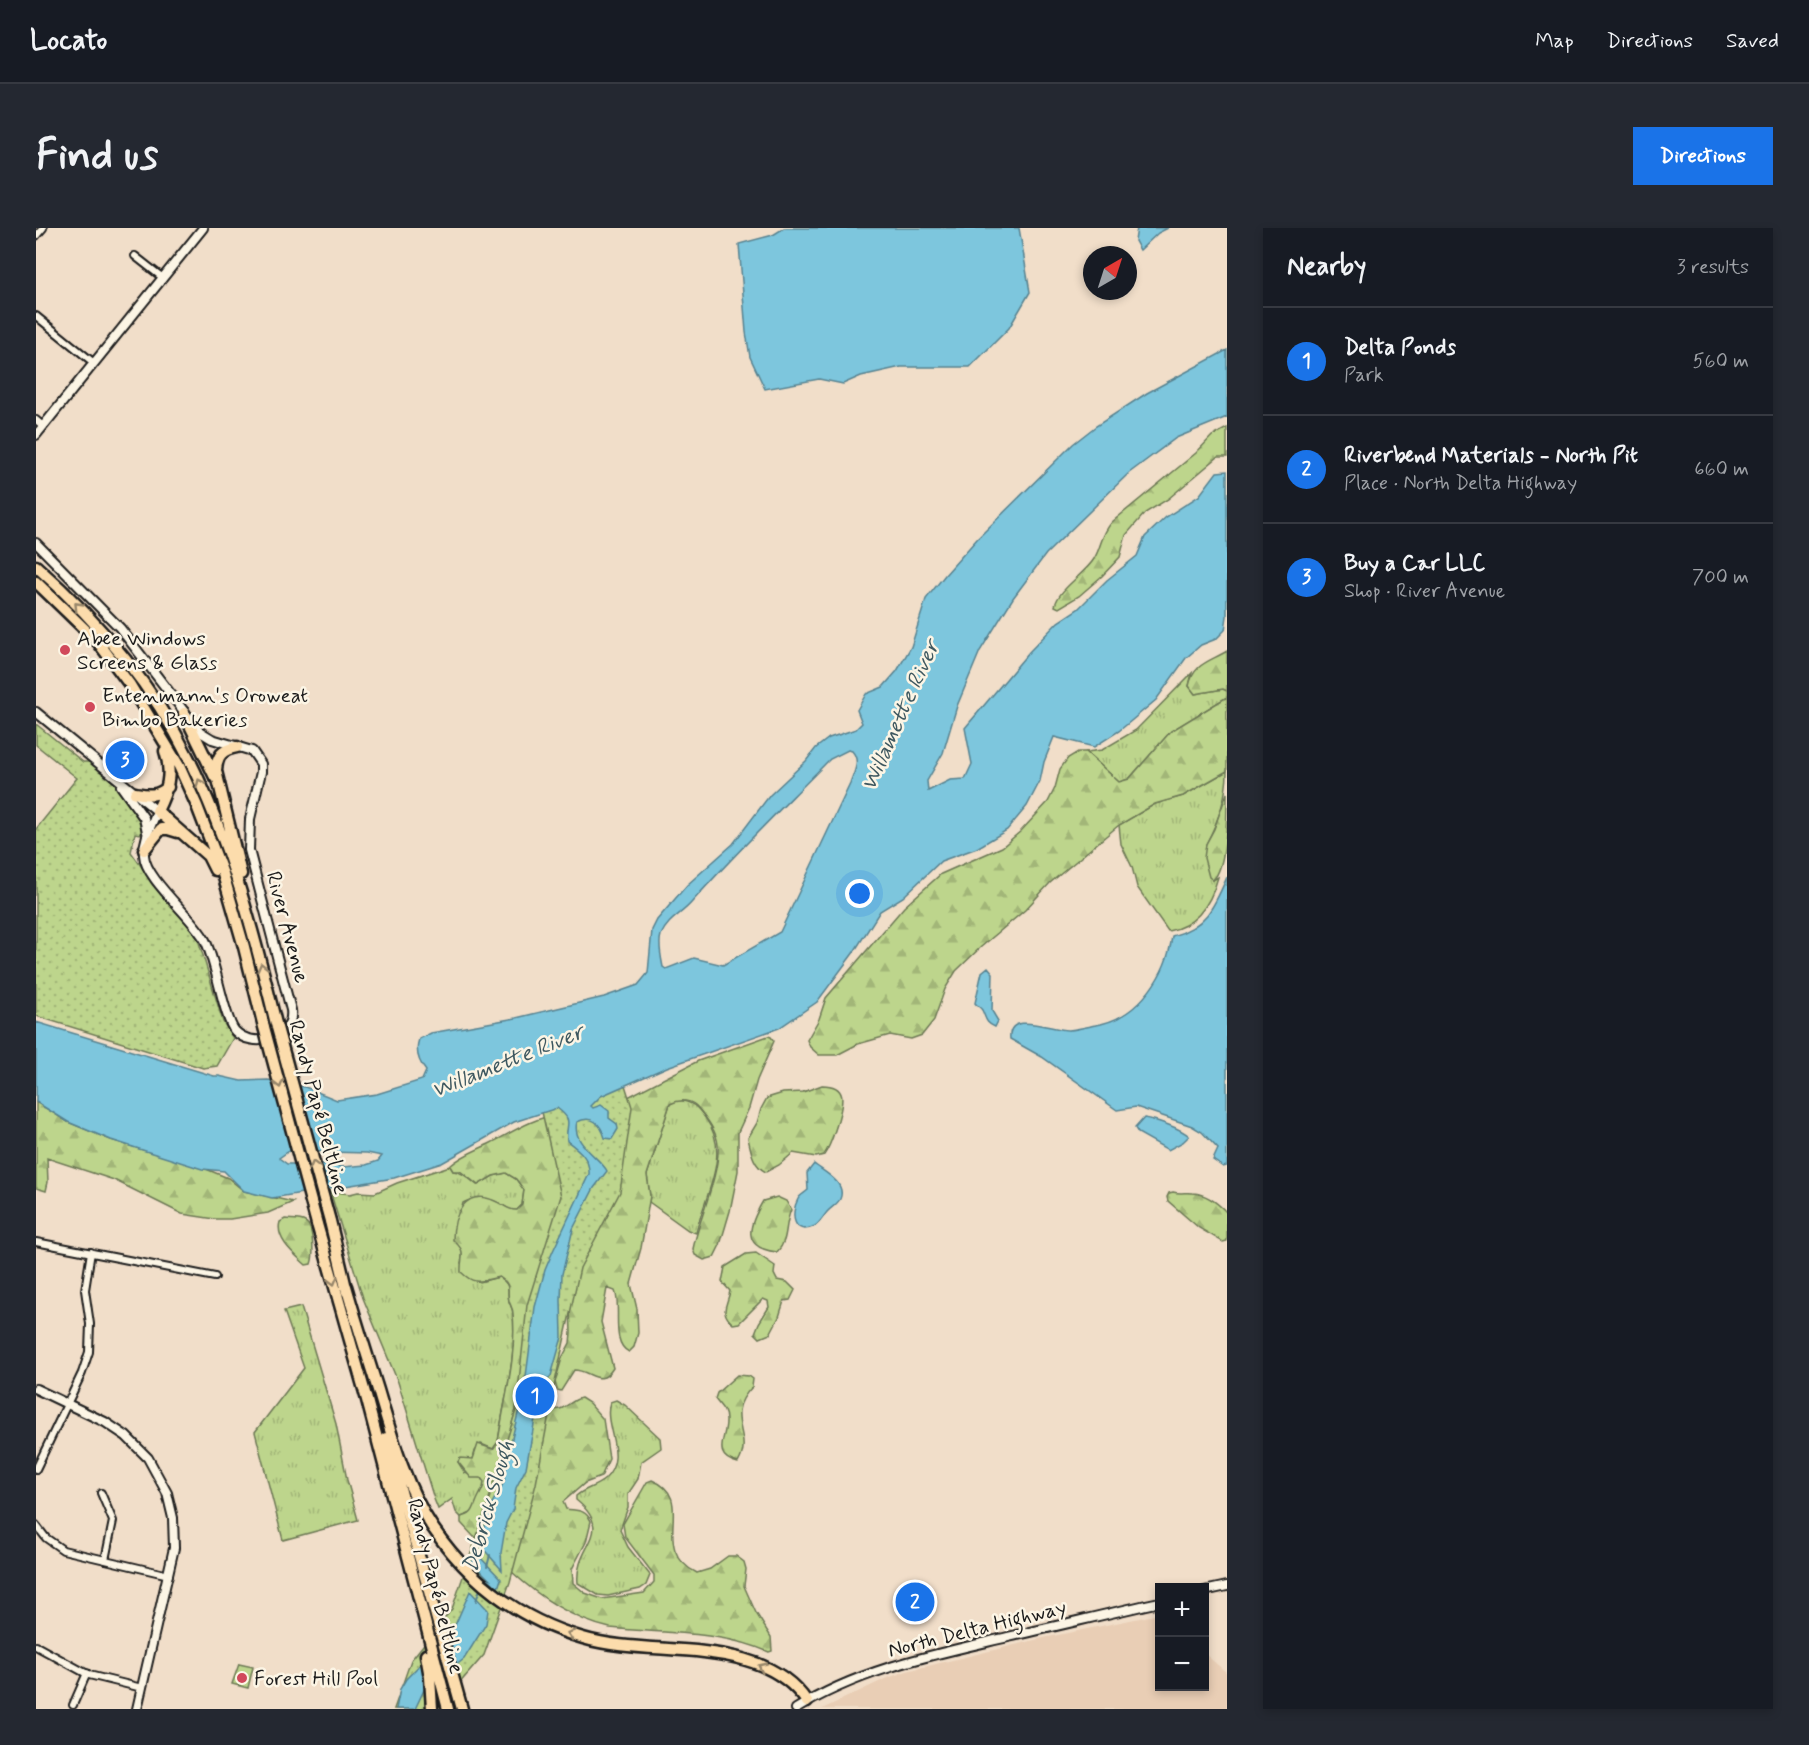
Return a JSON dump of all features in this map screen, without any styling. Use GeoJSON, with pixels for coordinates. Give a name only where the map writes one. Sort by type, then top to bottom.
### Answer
{"type":"FeatureCollection","features":[{"type":"Feature","properties":{"kind":"highway","name":"Randy Papé Beltline"},"geometry":{"type":"LineString","coordinates":[[36,566],[106,635],[140,677],[188,756],[216,820],[246,907],[346,1286],[462,1709]]}},
{"type":"Feature","properties":{"kind":"highway","name":"Randy Papé Beltline"},"geometry":{"type":"LineString","coordinates":[[36,582],[98,642],[130,685],[179,766],[211,840],[244,947],[317,1224],[406,1545],[428,1649],[448,1709]]}},
{"type":"Feature","properties":{"kind":"highway"},"geometry":{"type":"LineString","coordinates":[[184,713],[221,788]]}},
{"type":"Feature","properties":{"kind":"highway"},"geometry":{"type":"LineString","coordinates":[[152,721],[169,762],[168,787],[157,811],[213,863],[254,989]]}},
{"type":"Feature","properties":{"kind":"highway"},"geometry":{"type":"LineString","coordinates":[[237,747],[223,751],[217,758],[216,771],[239,866],[246,907]]}},
{"type":"Feature","properties":{"kind":"highway"},"geometry":{"type":"LineString","coordinates":[[135,793],[153,795],[161,793],[168,787]]}},
{"type":"Feature","properties":{"kind":"highway"},"geometry":{"type":"LineString","coordinates":[[144,850],[156,832],[161,829],[185,835]]}},
{"type":"Feature","properties":{"kind":"highway"},"geometry":{"type":"LineString","coordinates":[[346,1286],[406,1474],[426,1516],[459,1561],[478,1581],[501,1599],[543,1624],[585,1639],[642,1648],[722,1654],[751,1662],[791,1683],[809,1706]]}},
{"type":"Feature","properties":{"kind":"highway"},"geometry":{"type":"LineString","coordinates":[[428,1649],[432,1707]]}},
{"type":"Feature","properties":{"kind":"street"},"geometry":{"type":"LineString","coordinates":[[36,236],[43,228]]}},
{"type":"Feature","properties":{"kind":"street"},"geometry":{"type":"LineString","coordinates":[[36,435],[203,228]]}},
{"type":"Feature","properties":{"kind":"street"},"geometry":{"type":"LineString","coordinates":[[135,256],[163,278]]}},
{"type":"Feature","properties":{"kind":"street"},"geometry":{"type":"LineString","coordinates":[[36,316],[94,363]]}},
{"type":"Feature","properties":{"kind":"street"},"geometry":{"type":"LineString","coordinates":[[36,420],[43,426]]}},
{"type":"Feature","properties":{"kind":"street"},"geometry":{"type":"LineString","coordinates":[[36,543],[120,628],[200,731],[208,737],[237,747]]}},
{"type":"Feature","properties":{"kind":"street"},"geometry":{"type":"LineString","coordinates":[[36,712],[157,811],[144,850]]}},
{"type":"Feature","properties":{"kind":"street","name":"River Avenue"},"geometry":{"type":"LineString","coordinates":[[144,850],[145,860],[151,872],[205,940],[213,959],[232,1028],[241,1036],[254,1041],[261,1041],[284,1032],[291,1022],[291,1010],[249,850],[250,819],[261,764],[252,752],[237,747]]}},
{"type":"Feature","properties":{"kind":"street"},"geometry":{"type":"LineString","coordinates":[[115,777],[144,818],[147,836]]}},
{"type":"Feature","properties":{"kind":"street"},"geometry":{"type":"LineString","coordinates":[[36,1242],[215,1277]]}},
{"type":"Feature","properties":{"kind":"street"},"geometry":{"type":"LineString","coordinates":[[36,1469],[85,1366],[91,1344],[85,1290],[91,1252]]}},
{"type":"Feature","properties":{"kind":"street"},"geometry":{"type":"LineString","coordinates":[[36,1389],[105,1422],[126,1436],[141,1450],[159,1477],[170,1504],[174,1548],[148,1653],[137,1709]]}},
{"type":"Feature","properties":{"kind":"street"},"geometry":{"type":"LineString","coordinates":[[36,1451],[43,1454]]}},
{"type":"Feature","properties":{"kind":"street"},"geometry":{"type":"LineString","coordinates":[[101,1493],[113,1521],[105,1560]]}},
{"type":"Feature","properties":{"kind":"street"},"geometry":{"type":"LineString","coordinates":[[36,1525],[46,1538],[58,1547],[169,1575]]}},
{"type":"Feature","properties":{"kind":"street"},"geometry":{"type":"LineString","coordinates":[[1209,1590],[1226,1588]]}},
{"type":"Feature","properties":{"kind":"street","name":"North Delta Highway"},"geometry":{"type":"LineString","coordinates":[[796,1709],[809,1706],[844,1684],[898,1665],[1155,1603]]}},
{"type":"Feature","properties":{"kind":"street"},"geometry":{"type":"LineString","coordinates":[[36,1646],[87,1673],[142,1688]]}},
{"type":"Feature","properties":{"kind":"street"},"geometry":{"type":"LineString","coordinates":[[73,1705],[87,1673]]}},
{"type":"Feature","properties":{"kind":"shaded area"},"geometry":{"type":"Polygon","coordinates":[[[1155,1615],[1155,1691],[1209,1691],[1209,1657],[1227,1673],[1227,1709],[822,1709],[907,1671],[1039,1639],[1155,1615]]]}},
{"type":"Feature","properties":{"kind":"green space"},"geometry":{"type":"Polygon","coordinates":[[[1227,428],[1227,457],[1218,457],[1168,499],[1145,513],[1126,535],[1120,557],[1102,576],[1079,596],[1059,608],[1055,606],[1066,588],[1090,565],[1112,522],[1196,453],[1212,436],[1227,428]]]}},
{"type":"Feature","properties":{"kind":"green space"},"geometry":{"type":"Polygon","coordinates":[[[1227,651],[1227,691],[1223,689],[1195,694],[1189,686],[1195,672],[1203,664],[1227,651]]]}},
{"type":"Feature","properties":{"kind":"green space"},"geometry":{"type":"Polygon","coordinates":[[[1192,673],[1189,686],[1195,694],[1223,689],[1227,691],[1227,697],[1171,731],[1129,779],[1119,782],[1086,752],[1102,750],[1136,730],[1192,673]]]}},
{"type":"Feature","properties":{"kind":"green space"},"geometry":{"type":"Polygon","coordinates":[[[1227,697],[1227,771],[1183,796],[1155,804],[1119,825],[1050,883],[1025,910],[956,971],[945,989],[934,1020],[922,1035],[911,1039],[890,1035],[858,1044],[837,1055],[819,1055],[810,1047],[807,1040],[819,1019],[826,998],[904,907],[941,874],[1002,847],[1021,831],[1048,802],[1060,769],[1068,758],[1078,752],[1086,752],[1119,782],[1129,779],[1171,731],[1227,697]]]}},
{"type":"Feature","properties":{"kind":"green space"},"geometry":{"type":"Polygon","coordinates":[[[36,724],[83,762],[91,762],[98,768],[124,794],[138,815],[141,834],[135,833],[131,852],[169,905],[184,919],[198,939],[223,1022],[233,1038],[217,1066],[203,1068],[36,1016],[36,829],[77,778],[36,745],[36,724]]]}},
{"type":"Feature","properties":{"kind":"green space"},"geometry":{"type":"Polygon","coordinates":[[[1227,771],[1226,790],[1221,808],[1206,844],[1213,880],[1218,877],[1215,887],[1201,912],[1194,919],[1168,931],[1137,887],[1132,867],[1121,844],[1119,825],[1155,804],[1183,796],[1227,771]]]}},
{"type":"Feature","properties":{"kind":"green space"},"geometry":{"type":"Polygon","coordinates":[[[1227,793],[1224,852],[1218,873],[1213,880],[1209,877],[1204,858],[1206,844],[1227,793]]]}},
{"type":"Feature","properties":{"kind":"green space"},"geometry":{"type":"Polygon","coordinates":[[[768,1036],[774,1041],[738,1132],[738,1171],[730,1211],[714,1257],[704,1260],[695,1255],[693,1249],[716,1169],[718,1145],[716,1135],[696,1106],[686,1101],[678,1101],[670,1104],[647,1175],[650,1196],[641,1248],[631,1284],[637,1309],[638,1333],[634,1347],[629,1352],[620,1341],[617,1298],[615,1291],[607,1288],[601,1322],[613,1368],[604,1377],[599,1378],[574,1370],[561,1391],[557,1390],[555,1382],[562,1358],[570,1343],[570,1306],[573,1292],[624,1099],[698,1061],[768,1036]]]}},
{"type":"Feature","properties":{"kind":"green space"},"geometry":{"type":"Polygon","coordinates":[[[625,1085],[632,1107],[620,1192],[580,1268],[536,1484],[510,1582],[484,1655],[437,1709],[394,1709],[411,1660],[452,1609],[516,1410],[527,1305],[561,1196],[542,1112],[625,1085]]]}},
{"type":"Feature","properties":{"kind":"green space"},"geometry":{"type":"Polygon","coordinates":[[[822,1085],[837,1088],[842,1097],[837,1124],[824,1155],[816,1157],[793,1153],[766,1172],[753,1158],[748,1138],[767,1098],[783,1093],[803,1092],[822,1085]]]}},
{"type":"Feature","properties":{"kind":"green space"},"geometry":{"type":"Polygon","coordinates":[[[677,1100],[691,1103],[700,1111],[713,1132],[717,1146],[714,1175],[696,1233],[688,1230],[649,1202],[647,1175],[670,1104],[677,1100]]]}},
{"type":"Feature","properties":{"kind":"green space"},"geometry":{"type":"Polygon","coordinates":[[[36,1102],[68,1122],[111,1140],[206,1169],[228,1178],[244,1191],[293,1202],[268,1213],[230,1219],[182,1214],[114,1180],[47,1158],[46,1191],[36,1188],[36,1102]]]}},
{"type":"Feature","properties":{"kind":"green space"},"geometry":{"type":"Polygon","coordinates":[[[559,1114],[572,1168],[516,1410],[480,1536],[474,1537],[461,1523],[461,1517],[473,1510],[484,1482],[481,1478],[471,1478],[458,1462],[460,1458],[473,1459],[478,1444],[493,1449],[498,1442],[512,1362],[513,1312],[509,1301],[508,1285],[503,1280],[499,1277],[475,1281],[461,1272],[462,1251],[453,1240],[455,1221],[463,1206],[476,1198],[485,1198],[517,1210],[522,1205],[524,1190],[516,1179],[506,1173],[493,1176],[478,1185],[460,1171],[453,1171],[450,1166],[524,1126],[559,1114]]]}},
{"type":"Feature","properties":{"kind":"green space"},"geometry":{"type":"Polygon","coordinates":[[[450,1166],[453,1171],[464,1175],[477,1185],[493,1176],[506,1173],[516,1179],[524,1190],[522,1205],[517,1210],[512,1211],[494,1201],[482,1198],[463,1203],[454,1240],[462,1250],[461,1263],[480,1282],[499,1277],[506,1283],[513,1312],[514,1330],[512,1362],[498,1442],[493,1449],[481,1444],[475,1451],[473,1460],[458,1462],[465,1473],[481,1478],[485,1485],[474,1512],[461,1517],[456,1512],[452,1499],[438,1509],[398,1382],[363,1298],[330,1191],[350,1194],[375,1193],[397,1183],[450,1166]]]}},
{"type":"Feature","properties":{"kind":"green space"},"geometry":{"type":"Polygon","coordinates":[[[1169,1193],[1203,1195],[1220,1206],[1227,1213],[1227,1241],[1223,1242],[1199,1228],[1168,1201],[1169,1193]]]}},
{"type":"Feature","properties":{"kind":"green space"},"geometry":{"type":"Polygon","coordinates":[[[777,1197],[786,1201],[791,1210],[785,1237],[777,1252],[757,1246],[751,1234],[754,1219],[763,1201],[777,1197]]]}},
{"type":"Feature","properties":{"kind":"green space"},"geometry":{"type":"Polygon","coordinates":[[[285,1219],[301,1220],[308,1225],[313,1255],[311,1264],[306,1265],[283,1240],[279,1228],[280,1222],[285,1219]]]}},
{"type":"Feature","properties":{"kind":"green space"},"geometry":{"type":"Polygon","coordinates":[[[756,1253],[775,1266],[774,1274],[777,1280],[787,1282],[795,1290],[790,1300],[784,1301],[770,1334],[760,1338],[755,1333],[769,1307],[768,1301],[763,1299],[739,1323],[733,1324],[725,1312],[730,1291],[722,1282],[725,1267],[746,1254],[756,1253]]]}},
{"type":"Feature","properties":{"kind":"green space"},"geometry":{"type":"Polygon","coordinates":[[[301,1307],[336,1424],[358,1520],[283,1540],[255,1432],[304,1368],[284,1311],[301,1307]]]}},
{"type":"Feature","properties":{"kind":"green space"},"geometry":{"type":"Polygon","coordinates":[[[737,1375],[749,1376],[753,1379],[752,1387],[743,1398],[740,1408],[743,1444],[738,1463],[729,1460],[722,1451],[726,1417],[715,1399],[717,1393],[737,1375]]]}},
{"type":"Feature","properties":{"kind":"green space"},"geometry":{"type":"Polygon","coordinates":[[[581,1398],[589,1403],[603,1419],[609,1459],[601,1477],[585,1483],[563,1502],[566,1509],[584,1512],[591,1521],[586,1542],[572,1569],[573,1583],[585,1593],[602,1599],[644,1593],[654,1582],[654,1575],[625,1537],[623,1524],[647,1482],[652,1480],[665,1488],[672,1499],[675,1550],[682,1562],[697,1573],[710,1569],[728,1556],[736,1556],[744,1562],[746,1569],[744,1586],[756,1613],[771,1637],[772,1651],[711,1636],[610,1628],[570,1613],[534,1590],[512,1572],[550,1408],[563,1408],[581,1398]]]}},
{"type":"Feature","properties":{"kind":"green space"},"geometry":{"type":"Polygon","coordinates":[[[616,1400],[625,1405],[660,1438],[661,1448],[641,1462],[638,1479],[628,1494],[628,1507],[620,1530],[628,1547],[650,1575],[646,1585],[640,1589],[608,1596],[598,1595],[578,1583],[578,1570],[594,1531],[588,1511],[576,1500],[576,1496],[602,1482],[612,1470],[615,1451],[608,1412],[610,1402],[616,1400]]]}},
{"type":"Feature","properties":{"kind":"green space","name":"Forest Hill Pool"},"geometry":{"type":"Polygon","coordinates":[[[239,1664],[253,1667],[248,1688],[232,1684],[239,1664]]]}},
{"type":"Feature","properties":{"kind":"water"},"geometry":{"type":"Polygon","coordinates":[[[784,228],[1019,228],[1030,292],[1009,328],[970,367],[901,367],[861,376],[843,384],[819,379],[765,389],[750,357],[739,244],[773,235],[784,228]]]}},
{"type":"Feature","properties":{"kind":"water"},"geometry":{"type":"Polygon","coordinates":[[[1137,228],[1168,228],[1158,233],[1140,250],[1135,241],[1137,228]]]}},
{"type":"Feature","properties":{"kind":"water","name":"Willamette River"},"geometry":{"type":"Polygon","coordinates":[[[1227,350],[1227,417],[1176,438],[1129,473],[1046,554],[1013,598],[980,651],[957,706],[943,753],[927,781],[928,791],[950,780],[965,779],[972,764],[965,728],[1029,652],[1058,622],[1078,609],[1107,580],[1137,556],[1145,537],[1166,517],[1199,496],[1217,472],[1227,471],[1227,616],[1225,630],[1216,639],[1201,645],[1186,658],[1156,700],[1119,731],[1094,747],[1054,737],[1044,762],[1040,781],[1027,806],[1007,830],[977,848],[941,861],[903,897],[880,911],[854,952],[817,1002],[779,1028],[667,1067],[601,1096],[591,1106],[593,1108],[601,1105],[609,1111],[609,1118],[617,1124],[618,1129],[612,1139],[605,1138],[601,1128],[591,1120],[577,1122],[578,1137],[607,1171],[594,1188],[573,1229],[562,1274],[562,1337],[551,1376],[538,1390],[526,1468],[516,1488],[513,1509],[506,1523],[501,1553],[502,1570],[480,1545],[485,1529],[486,1514],[504,1482],[525,1384],[535,1307],[545,1270],[589,1174],[586,1159],[567,1141],[568,1120],[566,1116],[557,1108],[514,1122],[442,1163],[394,1178],[272,1198],[244,1191],[224,1171],[202,1169],[111,1140],[68,1122],[36,1102],[36,1022],[214,1076],[241,1081],[268,1080],[305,1087],[337,1100],[377,1094],[422,1080],[426,1071],[418,1056],[417,1048],[419,1039],[431,1033],[516,1018],[604,997],[638,985],[648,973],[652,930],[657,920],[687,885],[733,844],[770,795],[806,761],[816,748],[829,738],[856,729],[862,723],[857,710],[866,694],[883,687],[897,671],[911,647],[926,599],[945,575],[977,539],[1073,444],[1147,393],[1227,350]],[[848,750],[830,759],[667,925],[660,939],[663,967],[666,969],[694,958],[723,965],[780,932],[855,771],[855,755],[848,750]],[[289,1151],[279,1158],[287,1164],[326,1164],[342,1167],[366,1165],[378,1161],[382,1156],[367,1153],[289,1151]]]}},
{"type":"Feature","properties":{"kind":"water"},"geometry":{"type":"Polygon","coordinates":[[[1227,877],[1227,1166],[1223,1167],[1213,1160],[1218,1149],[1202,1132],[1192,1126],[1136,1107],[1117,1110],[1042,1057],[1010,1039],[1011,1030],[1023,1023],[1069,1030],[1101,1024],[1128,1012],[1149,991],[1158,978],[1172,936],[1184,932],[1201,921],[1218,898],[1227,877]]]}},
{"type":"Feature","properties":{"kind":"water"},"geometry":{"type":"Polygon","coordinates":[[[988,967],[993,973],[992,1011],[998,1021],[995,1027],[988,1022],[982,1010],[975,1003],[982,972],[988,967]]]}},
{"type":"Feature","properties":{"kind":"water"},"geometry":{"type":"Polygon","coordinates":[[[1144,1118],[1168,1125],[1189,1136],[1168,1150],[1138,1133],[1135,1128],[1144,1118]]]}},
{"type":"Feature","properties":{"kind":"water"},"geometry":{"type":"Polygon","coordinates":[[[814,1164],[837,1183],[841,1193],[840,1199],[817,1225],[802,1229],[795,1222],[794,1211],[799,1198],[808,1190],[807,1173],[814,1164]]]}},
{"type":"Feature","properties":{"kind":"water"},"geometry":{"type":"Polygon","coordinates":[[[476,1553],[501,1579],[498,1588],[472,1562],[476,1553]]]}},
{"type":"Feature","properties":{"kind":"water"},"geometry":{"type":"Polygon","coordinates":[[[470,1591],[488,1610],[486,1624],[464,1659],[424,1690],[415,1709],[396,1709],[400,1689],[406,1679],[452,1632],[470,1591]]]}},
{"type":"Feature","properties":{"kind":"pier"},"geometry":{"type":"Polygon","coordinates":[[[271,1078],[299,1083],[319,1156],[292,1154],[271,1078]]]}},
{"type":"Feature","properties":{"kind":"waterway","name":"Debrick Slough"},"geometry":{"type":"LineString","coordinates":[[487,1567],[490,1555]]}},
{"type":"Feature","properties":{"kind":"waterway","name":"Debrick Slough"},"geometry":{"type":"LineString","coordinates":[[476,1601],[481,1586]]}},
{"type":"Feature","properties":{"kind":"place","name":"Abee Windows Screens & Glass"},"geometry":{"type":"Point","coordinates":[65,650]}},
{"type":"Feature","properties":{"kind":"place","name":"Entenmann's Oroweat Bimbo Bakeries"},"geometry":{"type":"Point","coordinates":[90,707]}},
{"type":"Feature","properties":{"kind":"place","name":"Buy a Car LLC"},"geometry":{"type":"Point","coordinates":[125,760]}},
{"type":"Feature","properties":{"kind":"place","name":"Delta Ponds"},"geometry":{"type":"Point","coordinates":[535,1396]}},
{"type":"Feature","properties":{"kind":"place","name":"Riverbend Materials - North Pit"},"geometry":{"type":"Point","coordinates":[915,1602]}},
{"type":"Feature","properties":{"kind":"place","name":"Forest Hill Pool"},"geometry":{"type":"Point","coordinates":[242,1678]}}]}
